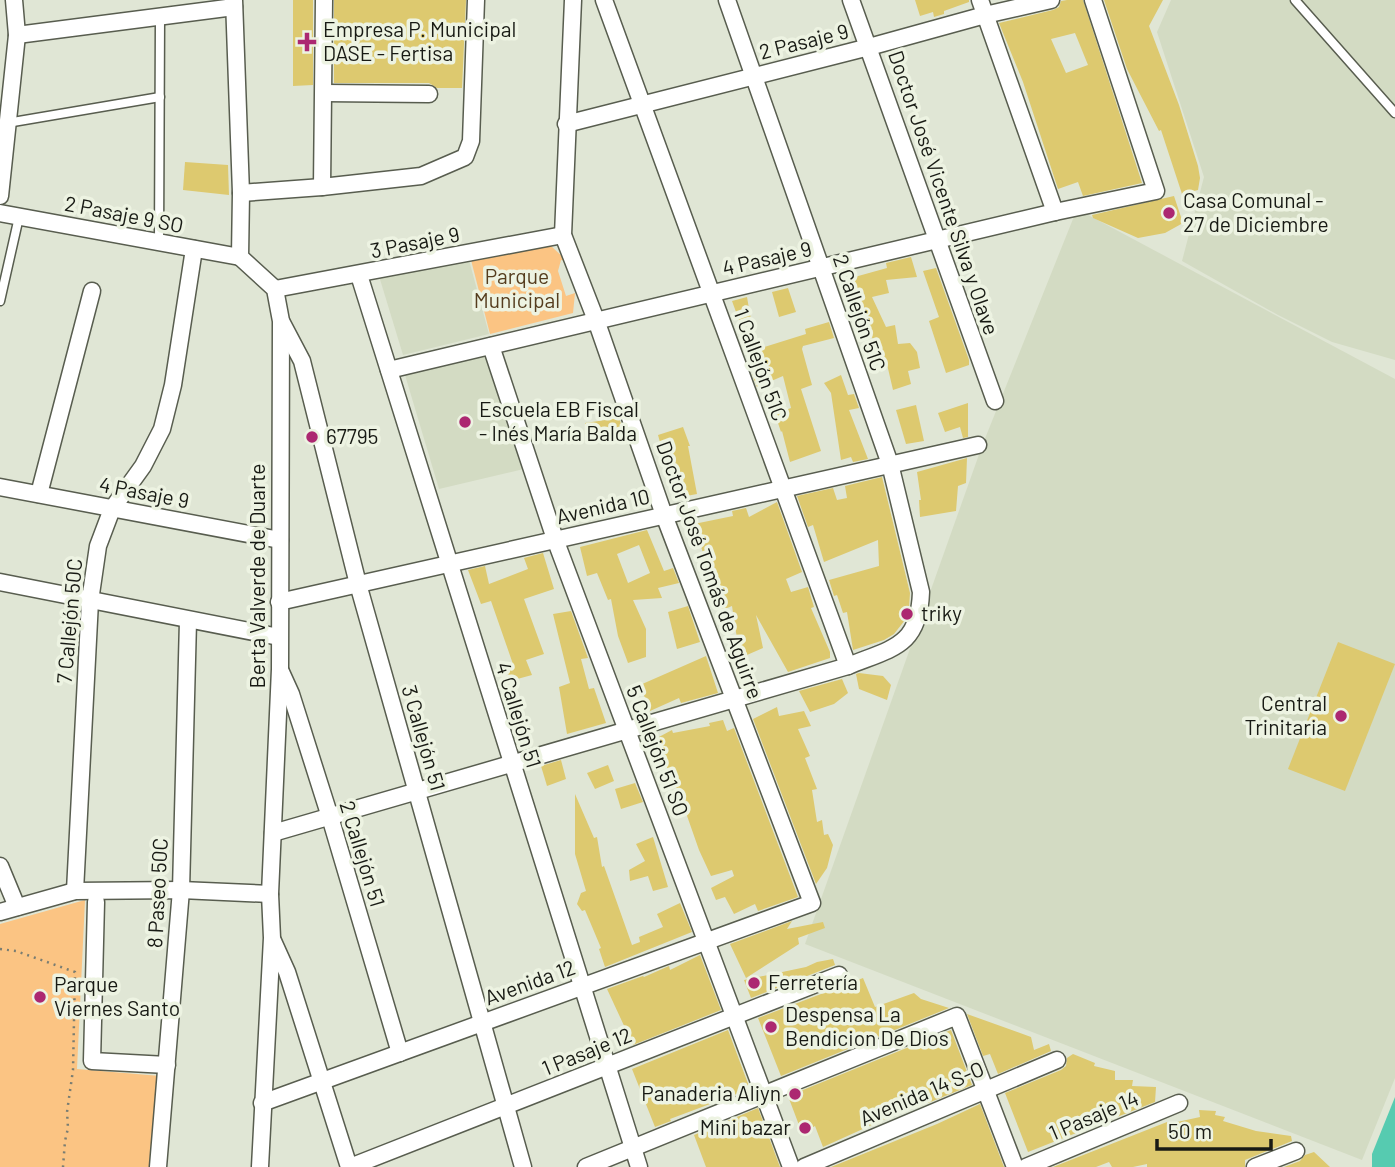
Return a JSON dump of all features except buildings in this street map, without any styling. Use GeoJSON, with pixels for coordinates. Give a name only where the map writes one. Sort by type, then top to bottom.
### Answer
{"type":"FeatureCollection","features":[{"type":"Feature","properties":{"kind":"street"},"geometry":{"type":"LineString","coordinates":[[0,196],[17,35],[14,0]]}},
{"type":"Feature","properties":{"kind":"street"},"geometry":{"type":"LineString","coordinates":[[322,187],[324,0]]}},
{"type":"Feature","properties":{"kind":"street"},"geometry":{"type":"LineString","coordinates":[[241,192],[322,187],[421,176],[465,157],[471,141],[476,0]]}},
{"type":"Feature","properties":{"kind":"street","name":"Doctor José Tomás de Aguirre"},"geometry":{"type":"LineString","coordinates":[[573,0],[563,235],[596,320],[664,515],[812,903]]}},
{"type":"Feature","properties":{"kind":"street","name":"1 Callejón 51C"},"geometry":{"type":"LineString","coordinates":[[604,0],[849,666]]}},
{"type":"Feature","properties":{"kind":"street","name":"2 Callejón 51C"},"geometry":{"type":"LineString","coordinates":[[727,0],[890,464],[921,592],[920,611],[913,630],[903,643],[849,666]]}},
{"type":"Feature","properties":{"kind":"street","name":"Doctor José Vicente Silva y Olave"},"geometry":{"type":"LineString","coordinates":[[851,0],[995,401]]}},
{"type":"Feature","properties":{"kind":"street","name":"2 Pasaje 9"},"geometry":{"type":"LineString","coordinates":[[566,124],[869,47],[983,7],[1051,0]]}},
{"type":"Feature","properties":{"kind":"street","name":"4 Pasaje 9"},"geometry":{"type":"LineString","coordinates":[[388,370],[1055,212],[1156,191],[1093,0]]}},
{"type":"Feature","properties":{"kind":"street"},"geometry":{"type":"LineString","coordinates":[[17,35],[160,18],[234,3],[241,192],[240,257],[275,289]]}},
{"type":"Feature","properties":{"kind":"street"},"geometry":{"type":"LineString","coordinates":[[983,7],[1055,212]]}},
{"type":"Feature","properties":{"kind":"street"},"geometry":{"type":"LineString","coordinates":[[324,93],[429,94]]}},
{"type":"Feature","properties":{"kind":"street","name":"2 Pasaje 9 SO"},"geometry":{"type":"LineString","coordinates":[[0,213],[240,257]]}},
{"type":"Feature","properties":{"kind":"street","name":"3 Pasaje 9"},"geometry":{"type":"LineString","coordinates":[[275,289],[563,235]]}},
{"type":"Feature","properties":{"kind":"street","name":"7 Callejón 50C"},"geometry":{"type":"LineString","coordinates":[[75,891],[90,601],[98,546],[112,509],[143,466],[162,429],[173,385],[194,249]]}},
{"type":"Feature","properties":{"kind":"street","name":"4 Callejón 51"},"geometry":{"type":"LineString","coordinates":[[359,275],[639,1167]]}},
{"type":"Feature","properties":{"kind":"street","name":"Berta Valverde de Duarte"},"geometry":{"type":"LineString","coordinates":[[260,1167],[272,938],[270,894],[280,669],[281,321],[275,289]]}},
{"type":"Feature","properties":{"kind":"street"},"geometry":{"type":"LineString","coordinates":[[39,494],[92,291]]}},
{"type":"Feature","properties":{"kind":"street","name":"3 Callejón 51"},"geometry":{"type":"LineString","coordinates":[[281,321],[302,361],[358,584],[523,1167]]}},
{"type":"Feature","properties":{"kind":"street","name":"5 Callejón 51 SO"},"geometry":{"type":"LineString","coordinates":[[491,346],[555,540],[792,1167]]}},
{"type":"Feature","properties":{"kind":"street","name":"Avenida 10"},"geometry":{"type":"LineString","coordinates":[[279,602],[978,445]]}},
{"type":"Feature","properties":{"kind":"street","name":"4 Pasaje 9"},"geometry":{"type":"LineString","coordinates":[[0,487],[280,540]]}},
{"type":"Feature","properties":{"kind":"street"},"geometry":{"type":"LineString","coordinates":[[0,582],[279,637]]}},
{"type":"Feature","properties":{"kind":"street","name":"8 Paseo 50C"},"geometry":{"type":"LineString","coordinates":[[158,1167],[181,890],[188,621]]}},
{"type":"Feature","properties":{"kind":"street"},"geometry":{"type":"LineString","coordinates":[[273,833],[849,666]]}},
{"type":"Feature","properties":{"kind":"street","name":"2 Callejón 51"},"geometry":{"type":"LineString","coordinates":[[280,669],[291,694],[330,817],[400,1053]]}},
{"type":"Feature","properties":{"kind":"street"},"geometry":{"type":"LineString","coordinates":[[0,866],[18,907]]}},
{"type":"Feature","properties":{"kind":"street"},"geometry":{"type":"LineString","coordinates":[[0,912],[75,891],[181,890],[270,894]]}},
{"type":"Feature","properties":{"kind":"street"},"geometry":{"type":"LineString","coordinates":[[96,902],[92,1061],[167,1065]]}},
{"type":"Feature","properties":{"kind":"street","name":"Avenida 12"},"geometry":{"type":"LineString","coordinates":[[262,1103],[812,903]]}},
{"type":"Feature","properties":{"kind":"street"},"geometry":{"type":"LineString","coordinates":[[272,938],[286,972],[350,1167]]}},
{"type":"Feature","properties":{"kind":"street","name":"1 Pasaje 12"},"geometry":{"type":"LineString","coordinates":[[350,1167],[839,975]]}},
{"type":"Feature","properties":{"kind":"street"},"geometry":{"type":"LineString","coordinates":[[586,1167],[957,1016],[1015,1167]]}},
{"type":"Feature","properties":{"kind":"street","name":"Avenida 14 S-O"},"geometry":{"type":"LineString","coordinates":[[804,1167],[1057,1059]]}},
{"type":"Feature","properties":{"kind":"street","name":"1 Pasaje 14"},"geometry":{"type":"LineString","coordinates":[[1026,1167],[1179,1103]]}},
{"type":"Feature","properties":{"kind":"street"},"geometry":{"type":"LineString","coordinates":[[1255,1167],[1296,1151]]}},
{"type":"Feature","properties":{"kind":"lane"},"geometry":{"type":"LineString","coordinates":[[1295,0],[1395,113]]}},
{"type":"Feature","properties":{"kind":"lane"},"geometry":{"type":"LineString","coordinates":[[159,243],[160,18]]}},
{"type":"Feature","properties":{"kind":"lane"},"geometry":{"type":"LineString","coordinates":[[7,123],[160,97]]}},
{"type":"Feature","properties":{"kind":"lane"},"geometry":{"type":"LineString","coordinates":[[0,301],[19,217]]}},
{"type":"Feature","properties":{"kind":"path"},"geometry":{"type":"LineString","coordinates":[[0,949],[16,951],[75,972],[73,1069],[63,1167]]}},
{"type":"Feature","properties":{"kind":"shaded area"},"geometry":{"type":"Polygon","coordinates":[[[1171,0],[1395,0],[1395,360],[1332,342],[1182,261],[1204,177],[1157,32],[1171,0]]]}},
{"type":"Feature","properties":{"kind":"shaded area"},"geometry":{"type":"Polygon","coordinates":[[[1077,209],[1395,379],[1395,1078],[1362,1160],[805,944],[982,446],[1077,209]]]}},
{"type":"Feature","properties":{"kind":"shaded area"},"geometry":{"type":"Polygon","coordinates":[[[469,260],[489,334],[403,355],[379,276],[469,260]]]}},
{"type":"Feature","properties":{"kind":"shaded area","name":"Escuela EB Fiscal - Inés María Balda"},"geometry":{"type":"Polygon","coordinates":[[[489,351],[524,469],[439,489],[405,375],[489,351]]]}},
{"type":"Feature","properties":{"kind":"green space","name":"Parque Municipal"},"geometry":{"type":"Polygon","coordinates":[[[550,245],[567,261],[561,260],[558,271],[566,296],[575,293],[573,313],[490,334],[471,260],[550,245]]]}},
{"type":"Feature","properties":{"kind":"green space","name":"Parque Viernes Santo"},"geometry":{"type":"Polygon","coordinates":[[[85,900],[77,1069],[160,1076],[151,1167],[0,1167],[0,924],[85,900]]]}},
{"type":"Feature","properties":{"kind":"water"},"geometry":{"type":"Polygon","coordinates":[[[1395,1097],[1395,1167],[1372,1167],[1372,1154],[1395,1097]]]}},
{"type":"Feature","properties":{"kind":"place","name":"Empresa P. Municipal DASE - Fertisa"},"geometry":{"type":"Point","coordinates":[307,42]}},
{"type":"Feature","properties":{"kind":"place","name":"Casa Comunal - 27 de Diciembre"},"geometry":{"type":"Point","coordinates":[1169,213]}},
{"type":"Feature","properties":{"kind":"place","name":"Escuela EB Fiscal - Inés María Balda"},"geometry":{"type":"Point","coordinates":[465,422]}},
{"type":"Feature","properties":{"kind":"place","name":"67795"},"geometry":{"type":"Point","coordinates":[312,437]}},
{"type":"Feature","properties":{"kind":"place","name":"triky"},"geometry":{"type":"Point","coordinates":[907,614]}},
{"type":"Feature","properties":{"kind":"place","name":"Central Trinitaria"},"geometry":{"type":"Point","coordinates":[1341,716]}},
{"type":"Feature","properties":{"kind":"place","name":"Ferretería"},"geometry":{"type":"Point","coordinates":[754,983]}},
{"type":"Feature","properties":{"kind":"place","name":"Parque Viernes Santo"},"geometry":{"type":"Point","coordinates":[40,997]}},
{"type":"Feature","properties":{"kind":"place","name":"Despensa La Bendicion De Dios"},"geometry":{"type":"Point","coordinates":[771,1027]}},
{"type":"Feature","properties":{"kind":"place","name":"Panaderia Aliyn"},"geometry":{"type":"Point","coordinates":[795,1094]}},
{"type":"Feature","properties":{"kind":"place","name":"Mini bazar"},"geometry":{"type":"Point","coordinates":[805,1128]}}]}
